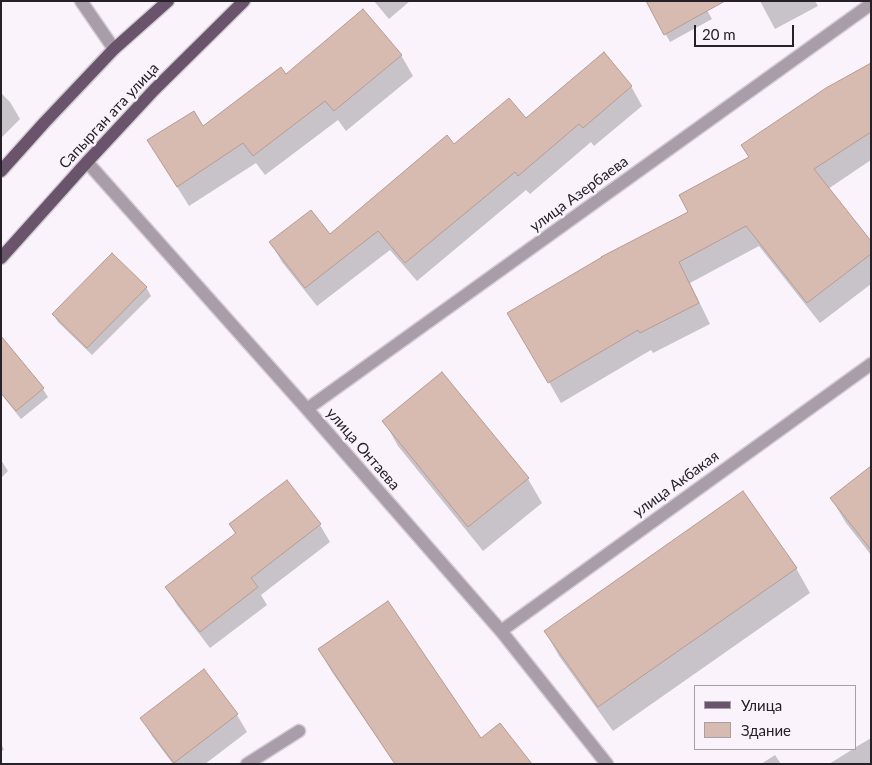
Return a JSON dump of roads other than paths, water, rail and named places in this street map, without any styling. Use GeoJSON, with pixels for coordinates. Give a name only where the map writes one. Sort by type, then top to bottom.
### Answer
{"type":"FeatureCollection","features":[{"type":"Feature","properties":{"kind":"main road"},"geometry":{"type":"LineString","coordinates":[[1,171],[114,49],[168,1]]}},
{"type":"Feature","properties":{"kind":"main road","name":"Сапырган ата улица"},"geometry":{"type":"LineString","coordinates":[[1,258],[154,90],[244,1]]}},
{"type":"Feature","properties":{"kind":"street"},"geometry":{"type":"LineString","coordinates":[[80,1],[114,49]]}},
{"type":"Feature","properties":{"kind":"street","name":"улица Азербаева"},"geometry":{"type":"LineString","coordinates":[[307,409],[871,4]]}},
{"type":"Feature","properties":{"kind":"street","name":"улица Онтаева"},"geometry":{"type":"LineString","coordinates":[[87,162],[501,631],[607,764]]}},
{"type":"Feature","properties":{"kind":"street","name":"улица Акбакая"},"geometry":{"type":"LineString","coordinates":[[501,631],[871,364]]}},
{"type":"Feature","properties":{"kind":"street"},"geometry":{"type":"LineString","coordinates":[[246,764],[298,730]]}}]}
